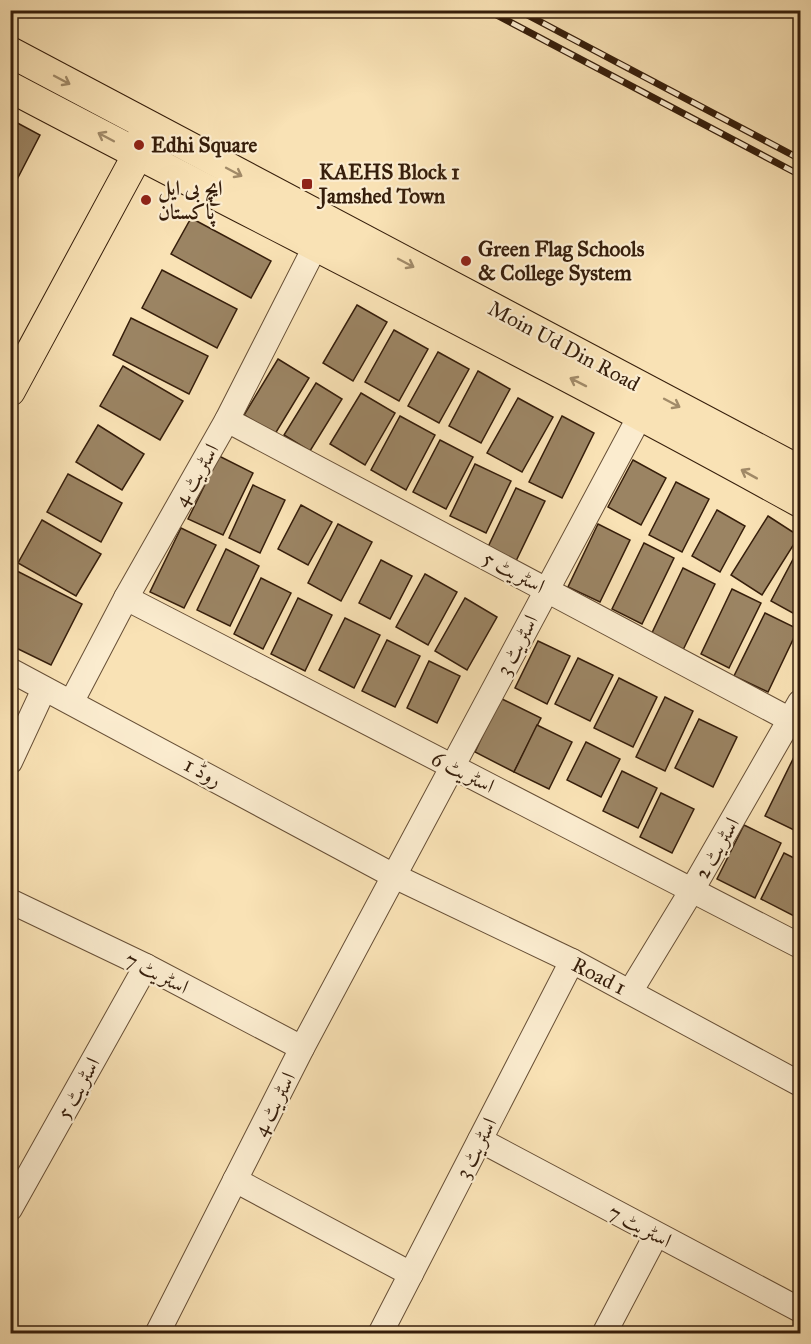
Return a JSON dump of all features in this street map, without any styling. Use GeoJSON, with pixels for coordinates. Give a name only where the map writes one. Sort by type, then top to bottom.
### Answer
{"type":"FeatureCollection","features":[{"type":"Feature","properties":{"kind":"main road","name":"Moin Ud Din Road"},"geometry":{"type":"LineString","coordinates":[[10,52],[801,471]]}},
{"type":"Feature","properties":{"kind":"main road","name":"Moin Ud Din Road"},"geometry":{"type":"LineString","coordinates":[[10,87],[641,414],[801,502]]}},
{"type":"Feature","properties":{"kind":"main road"},"geometry":{"type":"LineString","coordinates":[[10,391],[138,154],[147,126]]}},
{"type":"Feature","properties":{"kind":"street","name":"اسٹریٹ 4"},"geometry":{"type":"LineString","coordinates":[[72,701],[126,598],[227,420],[315,247]]}},
{"type":"Feature","properties":{"kind":"street","name":"اسٹریٹ 3"},"geometry":{"type":"LineString","coordinates":[[394,876],[641,414]]}},
{"type":"Feature","properties":{"kind":"street","name":"اسٹریٹ 5"},"geometry":{"type":"LineString","coordinates":[[227,420],[547,590],[797,716]]}},
{"type":"Feature","properties":{"kind":"street","name":"اسٹریٹ 6"},"geometry":{"type":"LineString","coordinates":[[126,598],[801,946]]}},
{"type":"Feature","properties":{"kind":"street","name":"روڈ 1"},"geometry":{"type":"LineString","coordinates":[[10,670],[72,701],[394,876]]}},
{"type":"Feature","properties":{"kind":"street"},"geometry":{"type":"LineString","coordinates":[[10,762],[44,689]]}},
{"type":"Feature","properties":{"kind":"street","name":"اسٹریٹ 2"},"geometry":{"type":"LineString","coordinates":[[630,992],[797,716]]}},
{"type":"Feature","properties":{"kind":"street","name":"اسٹریٹ 4"},"geometry":{"type":"LineString","coordinates":[[157,1334],[302,1048],[394,876]]}},
{"type":"Feature","properties":{"kind":"street","name":"Road 1"},"geometry":{"type":"LineString","coordinates":[[394,876],[572,962],[801,1084]]}},
{"type":"Feature","properties":{"kind":"street","name":"اسٹریٹ 7"},"geometry":{"type":"LineString","coordinates":[[10,901],[146,966],[302,1048]]}},
{"type":"Feature","properties":{"kind":"street","name":"اسٹریٹ 3"},"geometry":{"type":"LineString","coordinates":[[380,1334],[572,962]]}},
{"type":"Feature","properties":{"kind":"street","name":"اسٹریٹ 5"},"geometry":{"type":"LineString","coordinates":[[11,1206],[146,966]]}},
{"type":"Feature","properties":{"kind":"street","name":"اسٹریٹ 7"},"geometry":{"type":"LineString","coordinates":[[480,1140],[801,1310]]}},
{"type":"Feature","properties":{"kind":"street"},"geometry":{"type":"LineString","coordinates":[[235,1180],[411,1274]]}},
{"type":"Feature","properties":{"kind":"street"},"geometry":{"type":"LineString","coordinates":[[604,1334],[656,1235]]}},
{"type":"Feature","properties":{"kind":"building"},"geometry":{"type":"Polygon","coordinates":[[[10,119],[40,135],[10,193],[10,119]]]}},
{"type":"Feature","properties":{"kind":"building"},"geometry":{"type":"Polygon","coordinates":[[[191,218],[271,261],[251,298],[171,254],[191,218]]]}},
{"type":"Feature","properties":{"kind":"building"},"geometry":{"type":"Polygon","coordinates":[[[162,270],[237,309],[217,348],[142,308],[162,270]]]}},
{"type":"Feature","properties":{"kind":"building"},"geometry":{"type":"Polygon","coordinates":[[[357,305],[387,322],[353,381],[323,363],[357,305]]]}},
{"type":"Feature","properties":{"kind":"building"},"geometry":{"type":"Polygon","coordinates":[[[131,318],[208,356],[189,394],[113,355],[131,318]]]}},
{"type":"Feature","properties":{"kind":"building"},"geometry":{"type":"Polygon","coordinates":[[[394,330],[428,349],[399,401],[365,382],[394,330]]]}},
{"type":"Feature","properties":{"kind":"building"},"geometry":{"type":"Polygon","coordinates":[[[438,352],[469,369],[439,423],[408,406],[438,352]]]}},
{"type":"Feature","properties":{"kind":"building"},"geometry":{"type":"Polygon","coordinates":[[[278,359],[309,378],[275,434],[244,415],[278,359]]]}},
{"type":"Feature","properties":{"kind":"building"},"geometry":{"type":"Polygon","coordinates":[[[123,366],[183,401],[160,440],[100,406],[123,366]]]}},
{"type":"Feature","properties":{"kind":"building"},"geometry":{"type":"Polygon","coordinates":[[[478,371],[510,389],[481,443],[449,426],[478,371]]]}},
{"type":"Feature","properties":{"kind":"building"},"geometry":{"type":"Polygon","coordinates":[[[316,383],[342,399],[310,451],[284,435],[316,383]]]}},
{"type":"Feature","properties":{"kind":"building"},"geometry":{"type":"Polygon","coordinates":[[[361,393],[395,413],[365,465],[330,444],[361,393]]]}},
{"type":"Feature","properties":{"kind":"building"},"geometry":{"type":"Polygon","coordinates":[[[518,398],[553,417],[522,472],[487,453],[518,398]]]}},
{"type":"Feature","properties":{"kind":"building"},"geometry":{"type":"Polygon","coordinates":[[[400,416],[435,435],[406,490],[371,470],[400,416]]]}},
{"type":"Feature","properties":{"kind":"building"},"geometry":{"type":"Polygon","coordinates":[[[562,416],[594,433],[562,498],[529,482],[562,416]]]}},
{"type":"Feature","properties":{"kind":"building"},"geometry":{"type":"Polygon","coordinates":[[[98,425],[144,454],[122,490],[76,462],[98,425]]]}},
{"type":"Feature","properties":{"kind":"building"},"geometry":{"type":"Polygon","coordinates":[[[440,440],[473,457],[446,509],[413,492],[440,440]]]}},
{"type":"Feature","properties":{"kind":"building"},"geometry":{"type":"Polygon","coordinates":[[[219,456],[253,473],[223,535],[188,519],[219,456]]]}},
{"type":"Feature","properties":{"kind":"building"},"geometry":{"type":"Polygon","coordinates":[[[633,460],[666,478],[641,525],[608,507],[633,460]]]}},
{"type":"Feature","properties":{"kind":"building"},"geometry":{"type":"Polygon","coordinates":[[[475,464],[511,481],[486,533],[450,516],[475,464]]]}},
{"type":"Feature","properties":{"kind":"building"},"geometry":{"type":"Polygon","coordinates":[[[68,474],[122,503],[101,542],[47,512],[68,474]]]}},
{"type":"Feature","properties":{"kind":"building"},"geometry":{"type":"Polygon","coordinates":[[[676,482],[709,499],[682,552],[649,535],[676,482]]]}},
{"type":"Feature","properties":{"kind":"building"},"geometry":{"type":"Polygon","coordinates":[[[253,485],[285,500],[260,553],[229,538],[253,485]]]}},
{"type":"Feature","properties":{"kind":"building"},"geometry":{"type":"Polygon","coordinates":[[[516,488],[545,501],[516,561],[488,547],[516,488]]]}},
{"type":"Feature","properties":{"kind":"building"},"geometry":{"type":"Polygon","coordinates":[[[301,505],[332,522],[308,565],[278,549],[301,505]]]}},
{"type":"Feature","properties":{"kind":"building"},"geometry":{"type":"Polygon","coordinates":[[[717,510],[745,526],[720,572],[692,556],[717,510]]]}},
{"type":"Feature","properties":{"kind":"building"},"geometry":{"type":"Polygon","coordinates":[[[768,516],[799,536],[762,595],[731,575],[768,516]]]}},
{"type":"Feature","properties":{"kind":"building"},"geometry":{"type":"Polygon","coordinates":[[[42,520],[101,554],[76,596],[18,563],[42,520]]]}},
{"type":"Feature","properties":{"kind":"building"},"geometry":{"type":"Polygon","coordinates":[[[338,524],[372,542],[341,601],[308,583],[338,524]]]}},
{"type":"Feature","properties":{"kind":"building"},"geometry":{"type":"Polygon","coordinates":[[[598,524],[630,540],[600,602],[568,587],[598,524]]]}},
{"type":"Feature","properties":{"kind":"building"},"geometry":{"type":"Polygon","coordinates":[[[181,528],[216,545],[184,608],[150,592],[181,528]]]}},
{"type":"Feature","properties":{"kind":"building"},"geometry":{"type":"Polygon","coordinates":[[[644,543],[674,558],[642,624],[612,609],[644,543]]]}},
{"type":"Feature","properties":{"kind":"building"},"geometry":{"type":"Polygon","coordinates":[[[226,549],[259,566],[230,626],[197,610],[226,549]]]}},
{"type":"Feature","properties":{"kind":"building"},"geometry":{"type":"Polygon","coordinates":[[[800,549],[800,617],[771,601],[800,549]]]}},
{"type":"Feature","properties":{"kind":"building"},"geometry":{"type":"Polygon","coordinates":[[[381,560],[412,576],[390,619],[359,603],[381,560]]]}},
{"type":"Feature","properties":{"kind":"building"},"geometry":{"type":"Polygon","coordinates":[[[683,568],[715,584],[682,652],[650,637],[683,568]]]}},
{"type":"Feature","properties":{"kind":"building"},"geometry":{"type":"Polygon","coordinates":[[[13,569],[82,604],[51,665],[10,645],[10,574],[13,569]]]}},
{"type":"Feature","properties":{"kind":"building"},"geometry":{"type":"Polygon","coordinates":[[[425,574],[457,592],[428,645],[396,627],[425,574]]]}},
{"type":"Feature","properties":{"kind":"building"},"geometry":{"type":"Polygon","coordinates":[[[261,578],[291,593],[263,649],[234,634],[261,578]]]}},
{"type":"Feature","properties":{"kind":"building"},"geometry":{"type":"Polygon","coordinates":[[[732,589],[761,603],[729,668],[701,654],[732,589]]]}},
{"type":"Feature","properties":{"kind":"building"},"geometry":{"type":"Polygon","coordinates":[[[298,598],[332,615],[305,671],[271,654],[298,598]]]}},
{"type":"Feature","properties":{"kind":"building"},"geometry":{"type":"Polygon","coordinates":[[[465,598],[497,617],[467,670],[435,651],[465,598]]]}},
{"type":"Feature","properties":{"kind":"building"},"geometry":{"type":"Polygon","coordinates":[[[765,613],[798,629],[768,692],[734,676],[765,613]]]}},
{"type":"Feature","properties":{"kind":"building"},"geometry":{"type":"Polygon","coordinates":[[[345,618],[380,635],[354,688],[319,670],[345,618]]]}},
{"type":"Feature","properties":{"kind":"building"},"geometry":{"type":"Polygon","coordinates":[[[387,640],[420,656],[395,707],[362,691],[387,640]]]}},
{"type":"Feature","properties":{"kind":"building"},"geometry":{"type":"Polygon","coordinates":[[[538,641],[570,656],[547,704],[515,688],[538,641]]]}},
{"type":"Feature","properties":{"kind":"building"},"geometry":{"type":"Polygon","coordinates":[[[578,658],[613,675],[590,721],[555,704],[578,658]]]}},
{"type":"Feature","properties":{"kind":"building"},"geometry":{"type":"Polygon","coordinates":[[[429,661],[460,676],[437,723],[407,708],[429,661]]]}},
{"type":"Feature","properties":{"kind":"building"},"geometry":{"type":"Polygon","coordinates":[[[619,678],[657,697],[633,747],[594,728],[619,678]]]}},
{"type":"Feature","properties":{"kind":"building"},"geometry":{"type":"Polygon","coordinates":[[[665,697],[693,711],[665,771],[636,757],[665,697]]]}},
{"type":"Feature","properties":{"kind":"building"},"geometry":{"type":"Polygon","coordinates":[[[500,698],[541,718],[514,772],[475,752],[500,698]]]}},
{"type":"Feature","properties":{"kind":"building"},"geometry":{"type":"Polygon","coordinates":[[[699,719],[737,737],[713,787],[675,768],[699,719]]]}},
{"type":"Feature","properties":{"kind":"building"},"geometry":{"type":"Polygon","coordinates":[[[537,725],[572,742],[549,789],[514,772],[537,725]]]}},
{"type":"Feature","properties":{"kind":"building"},"geometry":{"type":"Polygon","coordinates":[[[586,742],[620,759],[601,797],[567,780],[586,742]]]}},
{"type":"Feature","properties":{"kind":"building"},"geometry":{"type":"Polygon","coordinates":[[[794,757],[800,760],[800,816],[794,830],[765,816],[794,757]]]}},
{"type":"Feature","properties":{"kind":"building"},"geometry":{"type":"Polygon","coordinates":[[[622,771],[657,788],[638,828],[603,811],[622,771]]]}},
{"type":"Feature","properties":{"kind":"building"},"geometry":{"type":"Polygon","coordinates":[[[661,793],[694,809],[672,853],[640,837],[661,793]]]}},
{"type":"Feature","properties":{"kind":"building"},"geometry":{"type":"Polygon","coordinates":[[[744,825],[781,843],[755,898],[717,879],[744,825]]]}},
{"type":"Feature","properties":{"kind":"building"},"geometry":{"type":"Polygon","coordinates":[[[784,853],[800,861],[800,908],[796,917],[761,899],[784,853]]]}},
{"type":"Feature","properties":{"kind":"railway"},"geometry":{"type":"LineString","coordinates":[[487,10],[800,175]]}},
{"type":"Feature","properties":{"kind":"railway"},"geometry":{"type":"LineString","coordinates":[[518,10],[800,159]]}},
{"type":"Feature","properties":{"kind":"place","name":"Edhi Square"},"geometry":{"type":"Point","coordinates":[139,145]}},
{"type":"Feature","properties":{"kind":"place","name":"KAEHS Block 1 Jamshed Town"},"geometry":{"type":"Point","coordinates":[307,184]}},
{"type":"Feature","properties":{"kind":"place","name":"ایچ بی ایل پاکستان"},"geometry":{"type":"Point","coordinates":[146,200]}},
{"type":"Feature","properties":{"kind":"place","name":"Green Flag Schools & College System"},"geometry":{"type":"Point","coordinates":[466,261]}}]}
